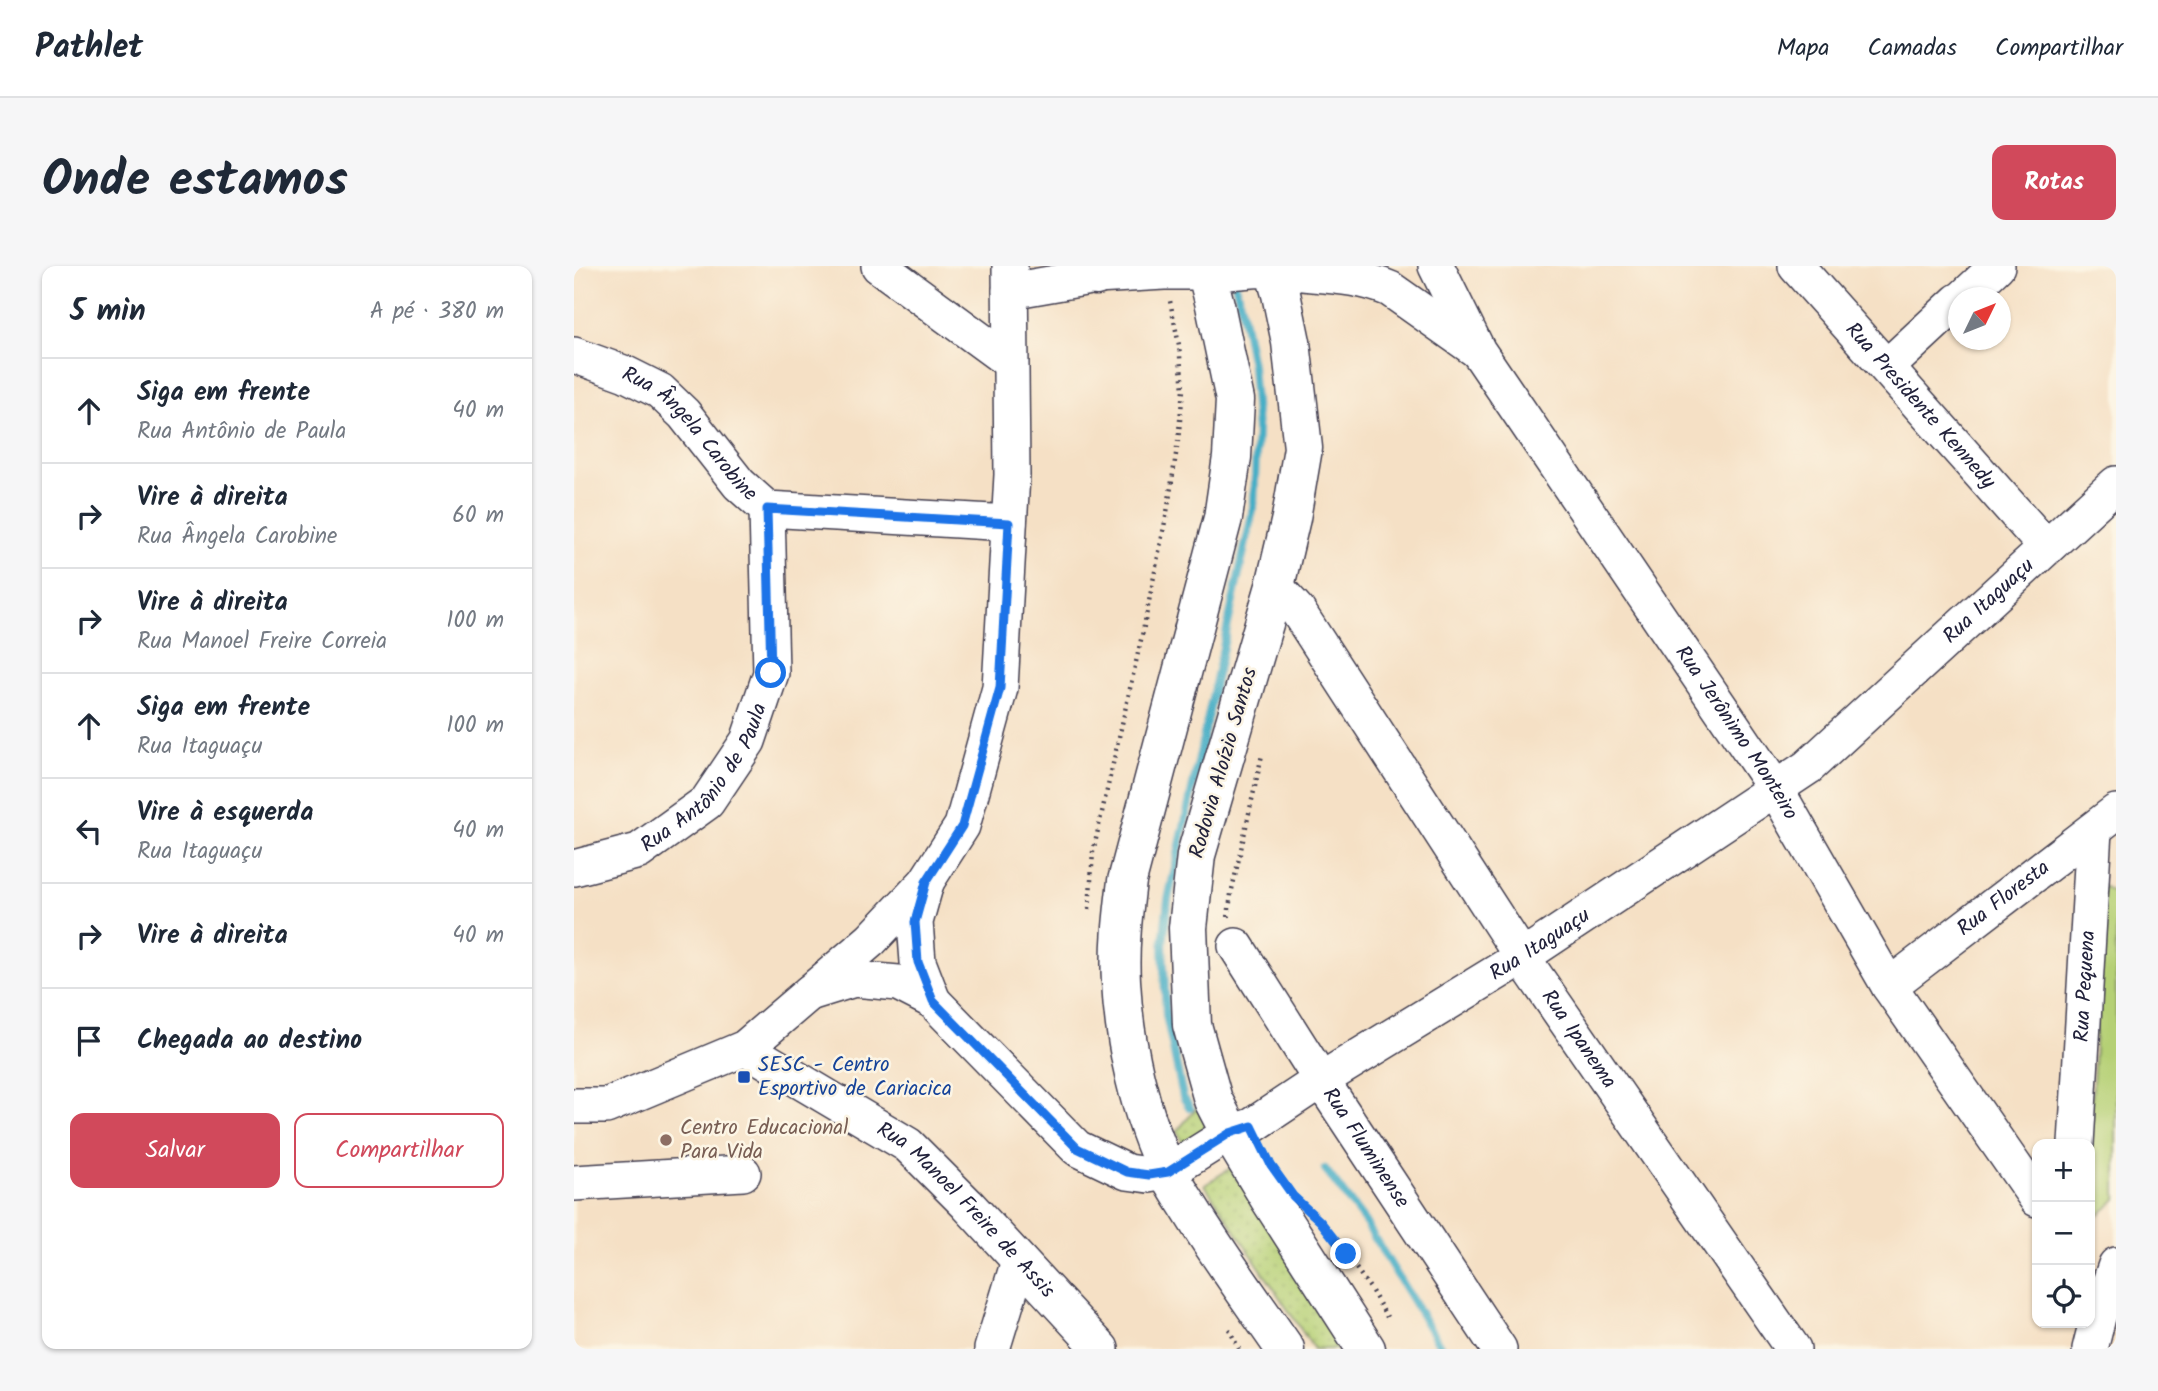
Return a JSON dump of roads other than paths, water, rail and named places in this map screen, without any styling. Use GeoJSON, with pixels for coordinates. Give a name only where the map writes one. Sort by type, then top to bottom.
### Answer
{"type":"FeatureCollection","features":[{"type":"Feature","properties":{"kind":"main road","name":"Rodovia Aloízio Santos"},"geometry":{"type":"LineString","coordinates":[[1240,269],[1291,342],[1303,448],[1291,518],[1275,586],[1196,855],[1188,928],[1192,1025],[1213,1100],[1230,1133],[1269,1198],[1377,1334]]}},
{"type":"Feature","properties":{"kind":"main road"},"geometry":{"type":"LineString","coordinates":[[1240,269],[1232,457],[1223,518],[1128,881],[1121,930],[1121,981],[1126,1030],[1135,1076],[1150,1128],[1168,1172],[1204,1231],[1285,1349]]}},
{"type":"Feature","properties":{"kind":"street"},"geometry":{"type":"LineString","coordinates":[[879,266],[1010,362]]}},
{"type":"Feature","properties":{"kind":"street","name":"Rua Jerônimo Monteiro"},"geometry":{"type":"LineString","coordinates":[[1436,266],[1478,351],[1775,788],[1889,986],[2032,1192]]}},
{"type":"Feature","properties":{"kind":"street","name":"Rua Presidente Kennedy"},"geometry":{"type":"LineString","coordinates":[[1796,266],[2046,547]]}},
{"type":"Feature","properties":{"kind":"street"},"geometry":{"type":"LineString","coordinates":[[1975,287],[1997,266]]}},
{"type":"Feature","properties":{"kind":"street"},"geometry":{"type":"LineString","coordinates":[[574,1106],[606,1105],[745,1048],[871,940],[926,882],[962,826],[1000,688],[1012,475],[1010,279],[1104,271],[1240,269],[1305,275],[1337,270],[1391,289],[1478,351]]}},
{"type":"Feature","properties":{"kind":"street"},"geometry":{"type":"LineString","coordinates":[[1887,367],[1948,310]]}},
{"type":"Feature","properties":{"kind":"street","name":"Rua Ângela Carobine"},"geometry":{"type":"LineString","coordinates":[[574,355],[625,374],[660,391],[684,414],[739,484],[767,509],[1009,523]]}},
{"type":"Feature","properties":{"kind":"street","name":"Rua Itaguaçu"},"geometry":{"type":"LineString","coordinates":[[1168,1172],[1230,1133],[1252,1126],[1321,1080],[1522,957],[1808,767],[2116,484]]}},
{"type":"Feature","properties":{"kind":"street","name":"Rua Antônio de Paula"},"geometry":{"type":"LineString","coordinates":[[574,868],[639,851],[707,802],[748,740],[771,673],[767,509]]}},
{"type":"Feature","properties":{"kind":"street","name":"Rua Ipanema"},"geometry":{"type":"LineString","coordinates":[[1275,586],[1297,610],[1522,957],[1793,1349]]}},
{"type":"Feature","properties":{"kind":"street","name":"Rua Floresta"},"geometry":{"type":"LineString","coordinates":[[1889,986],[2105,821]]}},
{"type":"Feature","properties":{"kind":"street","name":"Rua Pequena"},"geometry":{"type":"LineString","coordinates":[[2076,1139],[2105,821]]}},
{"type":"Feature","properties":{"kind":"street"},"geometry":{"type":"LineString","coordinates":[[926,882],[915,922],[918,962],[933,1001]]}},
{"type":"Feature","properties":{"kind":"street","name":"Rua Fluminense"},"geometry":{"type":"LineString","coordinates":[[1231,937],[1321,1080],[1499,1349]]}},
{"type":"Feature","properties":{"kind":"street"},"geometry":{"type":"LineString","coordinates":[[810,993],[854,979],[898,983],[933,1001],[1077,1148],[1127,1172],[1149,1175],[1168,1172]]}},
{"type":"Feature","properties":{"kind":"street","name":"Rua Manoel Freire de Assis"},"geometry":{"type":"LineString","coordinates":[[745,1048],[908,1145],[968,1204],[1101,1349]]}},
{"type":"Feature","properties":{"kind":"street"},"geometry":{"type":"LineString","coordinates":[[574,1183],[743,1173]]}},
{"type":"Feature","properties":{"kind":"street"},"geometry":{"type":"LineString","coordinates":[[992,1349],[1019,1261]]}},
{"type":"Feature","properties":{"kind":"street"},"geometry":{"type":"LineString","coordinates":[[2095,1316],[2116,1265]]}},
{"type":"Feature","properties":{"kind":"waterway"},"geometry":{"type":"LineString","coordinates":[[1190,1108],[1183,1097],[1166,1015],[1163,944],[1168,900],[1254,505],[1257,429],[1252,365],[1234,279]]}},
{"type":"Feature","properties":{"kind":"waterway"},"geometry":{"type":"LineString","coordinates":[[1325,1169],[1365,1222],[1442,1349]]}},
{"type":"Feature","properties":{"kind":"place","name":"SESC - Centro Esportivo de Cariacica"},"geometry":{"type":"Point","coordinates":[744,1077]}},
{"type":"Feature","properties":{"kind":"place","name":"Centro Educacional Para Vida"},"geometry":{"type":"Point","coordinates":[666,1140]}}]}
